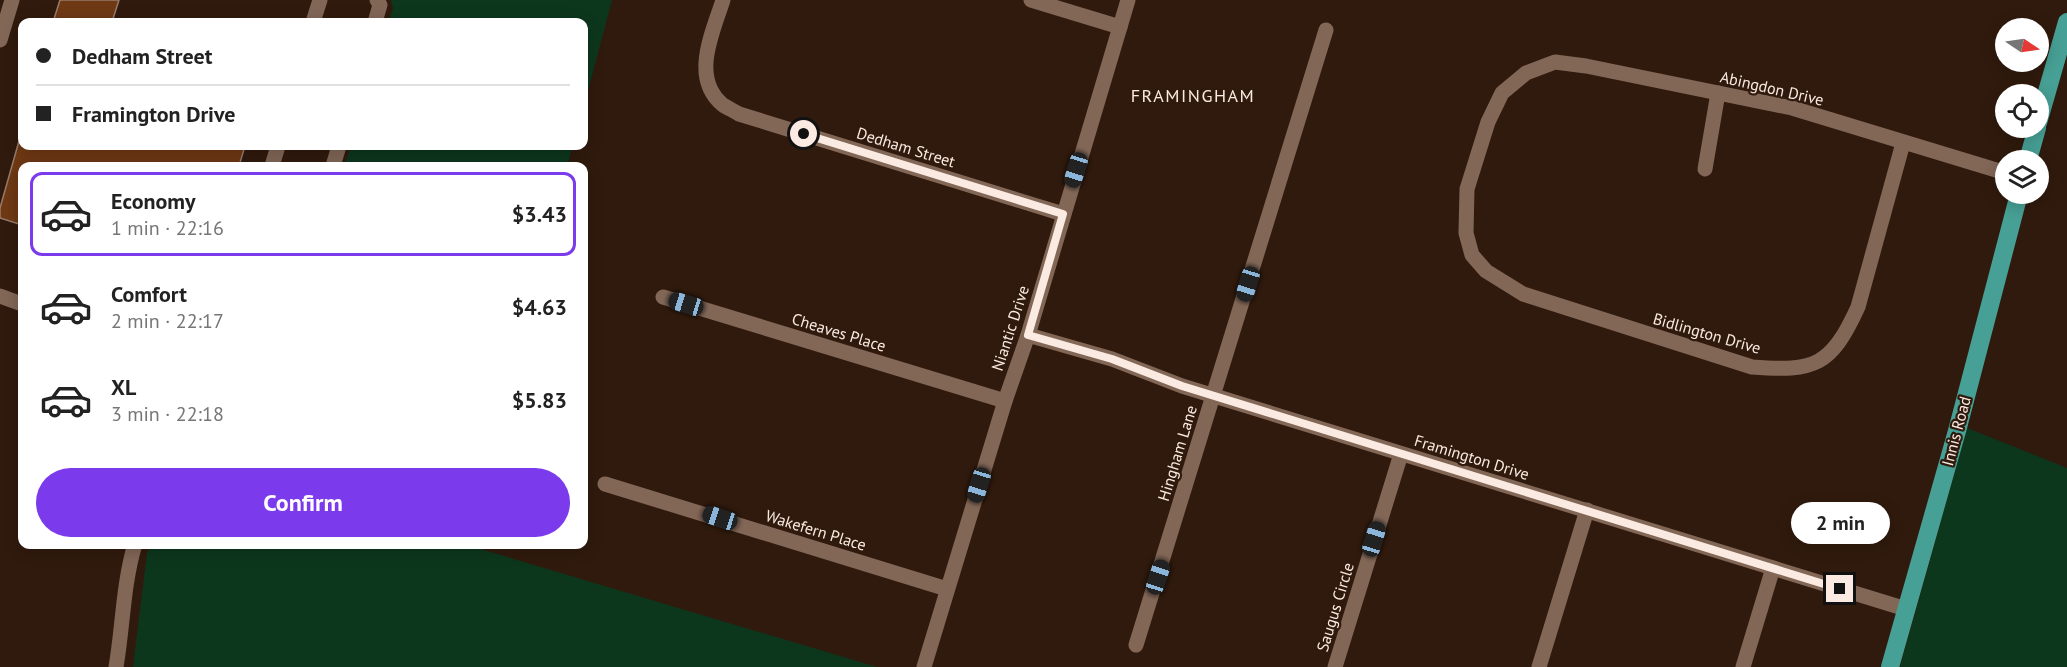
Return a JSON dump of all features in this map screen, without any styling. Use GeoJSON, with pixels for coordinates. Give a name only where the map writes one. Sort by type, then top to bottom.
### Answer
{"type":"FeatureCollection","features":[{"type":"Feature","properties":{"kind":"main road"},"geometry":{"type":"LineString","coordinates":[[2049,85],[2067,22]]}},
{"type":"Feature","properties":{"kind":"main road","name":"Innis Road"},"geometry":{"type":"LineString","coordinates":[[1890,667],[1957,430],[2016,204]]}},
{"type":"Feature","properties":{"kind":"street"},"geometry":{"type":"LineString","coordinates":[[0,40],[12,0]]}},
{"type":"Feature","properties":{"kind":"street"},"geometry":{"type":"LineString","coordinates":[[314,18],[320,0]]}},
{"type":"Feature","properties":{"kind":"street"},"geometry":{"type":"LineString","coordinates":[[376,18],[380,5],[377,0]]}},
{"type":"Feature","properties":{"kind":"street","name":"Dedham Street"},"geometry":{"type":"LineString","coordinates":[[723,0],[704,61],[709,88],[722,104],[739,114],[1063,214]]}},
{"type":"Feature","properties":{"kind":"street"},"geometry":{"type":"LineString","coordinates":[[1031,0],[1120,27]]}},
{"type":"Feature","properties":{"kind":"street","name":"Niantic Drive"},"geometry":{"type":"LineString","coordinates":[[924,667],[1005,401],[1028,335],[1128,0]]}},
{"type":"Feature","properties":{"kind":"street","name":"Hingham Lane"},"geometry":{"type":"LineString","coordinates":[[1136,645],[1326,30]]}},
{"type":"Feature","properties":{"kind":"street","name":"Abingdon Drive"},"geometry":{"type":"LineString","coordinates":[[1473,255],[1466,232],[1467,189],[1488,122],[1502,93],[1526,73],[1555,63],[1586,66],[1792,108],[1995,170]]}},
{"type":"Feature","properties":{"kind":"street"},"geometry":{"type":"LineString","coordinates":[[1705,169],[1718,93]]}},
{"type":"Feature","properties":{"kind":"street","name":"Bidlington Drive"},"geometry":{"type":"LineString","coordinates":[[1473,255],[1486,271],[1523,294],[1752,367],[1796,368],[1824,359],[1836,348],[1848,329],[1858,307],[1903,143]]}},
{"type":"Feature","properties":{"kind":"street"},"geometry":{"type":"LineString","coordinates":[[0,296],[18,303]]}},
{"type":"Feature","properties":{"kind":"street","name":"Cheaves Place"},"geometry":{"type":"LineString","coordinates":[[663,297],[1005,401]]}},
{"type":"Feature","properties":{"kind":"street","name":"Framington Drive"},"geometry":{"type":"LineString","coordinates":[[1028,335],[1112,359],[1182,386],[1906,609]]}},
{"type":"Feature","properties":{"kind":"street","name":"Saugus Circle"},"geometry":{"type":"LineString","coordinates":[[1335,667],[1401,454]]}},
{"type":"Feature","properties":{"kind":"street","name":"Wakefern Place"},"geometry":{"type":"LineString","coordinates":[[606,484],[947,589]]}},
{"type":"Feature","properties":{"kind":"street"},"geometry":{"type":"LineString","coordinates":[[1539,667],[1587,510]]}},
{"type":"Feature","properties":{"kind":"street"},"geometry":{"type":"LineString","coordinates":[[116,667],[128,567],[133,549]]}},
{"type":"Feature","properties":{"kind":"street"},"geometry":{"type":"LineString","coordinates":[[1743,667],[1773,568]]}},
{"type":"Feature","properties":{"kind":"green space"},"geometry":{"type":"Polygon","coordinates":[[[391,0],[612,0],[588,91],[588,18],[389,18],[393,8],[391,0]]]}},
{"type":"Feature","properties":{"kind":"green space"},"geometry":{"type":"Polygon","coordinates":[[[350,150],[572,150],[568,162],[345,162],[350,150]]]}},
{"type":"Feature","properties":{"kind":"green space"},"geometry":{"type":"Polygon","coordinates":[[[1967,428],[2067,468],[2067,667],[1900,667],[1967,428]]]}},
{"type":"Feature","properties":{"kind":"green space"},"geometry":{"type":"Polygon","coordinates":[[[148,549],[480,549],[877,667],[133,667],[148,549]]]}},
{"type":"Feature","properties":{"kind":"building"},"geometry":{"type":"Polygon","coordinates":[[[60,0],[119,0],[113,18],[54,18],[60,0]]]}},
{"type":"Feature","properties":{"kind":"building"},"geometry":{"type":"Polygon","coordinates":[[[18,145],[18,150],[244,150],[240,162],[18,162],[18,224],[0,218],[0,208],[18,145]]]}},
{"type":"Feature","properties":{"kind":"district","name":"FRAMINGHAM"},"geometry":{"type":"Point","coordinates":[1193,95]}},
{"type":"Feature","properties":{"kind":"route"},"geometry":{"type":"LineString","coordinates":[[804,134],[1063,214],[1028,335],[1112,359],[1182,386],[1840,589]]}}]}
